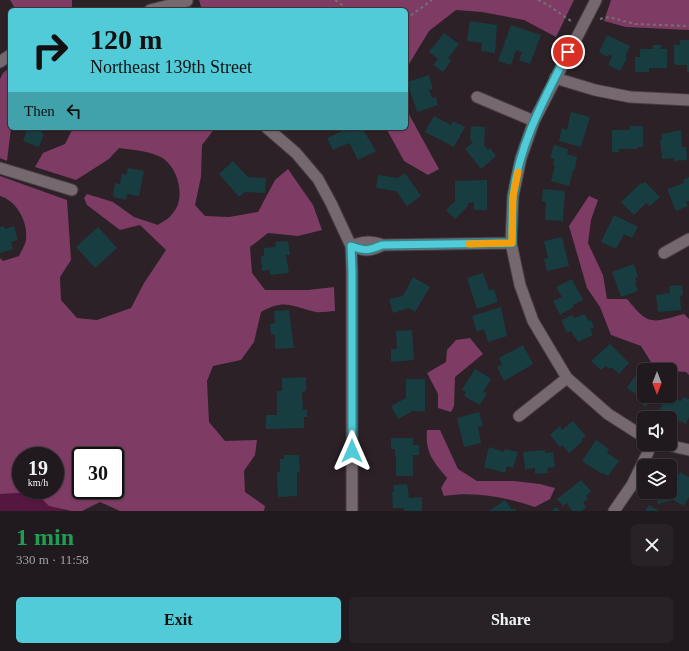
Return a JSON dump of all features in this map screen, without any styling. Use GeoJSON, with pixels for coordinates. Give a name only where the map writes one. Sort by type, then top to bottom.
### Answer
{"type":"FeatureCollection","features":[{"type":"Feature","properties":{"kind":"street"},"geometry":{"type":"LineString","coordinates":[[596,0],[534,121],[521,158],[513,196],[512,243],[520,285],[533,321],[567,378],[608,414],[637,433]]}},
{"type":"Feature","properties":{"kind":"street"},"geometry":{"type":"LineString","coordinates":[[163,8],[188,4]]}},
{"type":"Feature","properties":{"kind":"street"},"geometry":{"type":"LineString","coordinates":[[555,78],[595,90],[630,97],[689,100]]}},
{"type":"Feature","properties":{"kind":"street"},"geometry":{"type":"LineString","coordinates":[[477,98],[534,121]]}},
{"type":"Feature","properties":{"kind":"street"},"geometry":{"type":"LineString","coordinates":[[269,130],[296,153],[318,179],[351,246],[352,511]]}},
{"type":"Feature","properties":{"kind":"street"},"geometry":{"type":"LineString","coordinates":[[0,168],[72,190]]}},
{"type":"Feature","properties":{"kind":"street"},"geometry":{"type":"LineString","coordinates":[[664,253],[689,239]]}},
{"type":"Feature","properties":{"kind":"street"},"geometry":{"type":"LineString","coordinates":[[351,246],[364,251],[370,251],[382,245],[512,243]]}},
{"type":"Feature","properties":{"kind":"street"},"geometry":{"type":"LineString","coordinates":[[519,416],[567,378]]}},
{"type":"Feature","properties":{"kind":"street"},"geometry":{"type":"LineString","coordinates":[[677,447],[689,450]]}},
{"type":"Feature","properties":{"kind":"street"},"geometry":{"type":"LineString","coordinates":[[614,511],[632,485],[649,451]]}},
{"type":"Feature","properties":{"kind":"path"},"geometry":{"type":"LineString","coordinates":[[335,0],[346,8]]}},
{"type":"Feature","properties":{"kind":"path"},"geometry":{"type":"LineString","coordinates":[[408,18],[432,0]]}},
{"type":"Feature","properties":{"kind":"path"},"geometry":{"type":"LineString","coordinates":[[538,0],[571,21]]}},
{"type":"Feature","properties":{"kind":"path"},"geometry":{"type":"LineString","coordinates":[[597,20],[609,17],[635,24],[689,26]]}},
{"type":"Feature","properties":{"kind":"shaded area"},"geometry":{"type":"Polygon","coordinates":[[[10,0],[72,0],[72,8],[15,8],[10,0]]]}},
{"type":"Feature","properties":{"kind":"shaded area"},"geometry":{"type":"Polygon","coordinates":[[[199,0],[574,0],[556,37],[524,20],[482,12],[456,10],[429,31],[408,66],[408,8],[201,8],[199,0]]]}},
{"type":"Feature","properties":{"kind":"shaded area"},"geometry":{"type":"Polygon","coordinates":[[[611,0],[689,0],[689,30],[626,27],[604,21],[611,0]]]}},
{"type":"Feature","properties":{"kind":"shaded area"},"geometry":{"type":"Polygon","coordinates":[[[8,69],[8,130],[11,130],[7,161],[0,158],[0,79],[3,73],[8,69]]]}},
{"type":"Feature","properties":{"kind":"shaded area"},"geometry":{"type":"Polygon","coordinates":[[[408,113],[439,169],[428,175],[404,161],[387,130],[408,130],[408,113]]]}},
{"type":"Feature","properties":{"kind":"shaded area"},"geometry":{"type":"Polygon","coordinates":[[[72,130],[213,130],[202,145],[201,177],[195,205],[205,216],[229,217],[258,212],[275,180],[288,169],[313,205],[322,230],[298,236],[268,233],[250,247],[252,273],[265,290],[308,290],[334,287],[335,311],[316,312],[294,306],[276,305],[261,312],[254,342],[241,360],[213,366],[207,381],[209,422],[225,441],[257,440],[255,455],[244,471],[245,492],[265,506],[264,511],[120,511],[100,502],[82,511],[71,511],[49,506],[42,499],[64,499],[64,447],[12,447],[12,493],[0,494],[0,258],[3,261],[19,256],[25,243],[26,232],[23,219],[16,207],[12,202],[0,196],[0,176],[67,200],[71,260],[60,277],[61,300],[77,318],[97,320],[131,308],[144,283],[166,250],[140,225],[120,230],[87,205],[84,198],[87,194],[113,202],[134,217],[158,225],[171,216],[179,201],[180,193],[174,170],[164,159],[159,156],[136,150],[119,148],[109,159],[76,180],[35,167],[43,153],[65,144],[72,130]]]}},
{"type":"Feature","properties":{"kind":"shaded area"},"geometry":{"type":"Polygon","coordinates":[[[589,196],[598,200],[591,220],[588,243],[603,275],[607,299],[627,299],[634,308],[646,318],[651,320],[664,319],[684,314],[689,319],[689,375],[686,372],[677,371],[677,363],[652,363],[641,346],[611,335],[600,307],[587,288],[569,226],[589,196]]]}},
{"type":"Feature","properties":{"kind":"shaded area"},"geometry":{"type":"Polygon","coordinates":[[[470,338],[483,354],[455,377],[454,406],[451,412],[438,408],[438,394],[427,373],[446,362],[447,350],[456,340],[470,338]]]}},
{"type":"Feature","properties":{"kind":"shaded area"},"geometry":{"type":"Polygon","coordinates":[[[427,430],[440,430],[458,469],[477,481],[514,481],[540,484],[555,488],[550,499],[535,507],[512,500],[490,496],[467,494],[444,496],[441,488],[447,478],[431,456],[427,445],[427,430]]]}},
{"type":"Feature","properties":{"kind":"shaded area"},"geometry":{"type":"Polygon","coordinates":[[[12,493],[12,499],[42,499],[49,506],[63,509],[63,511],[0,511],[0,494],[12,493]]]}},
{"type":"Feature","properties":{"kind":"building"},"geometry":{"type":"Polygon","coordinates":[[[470,21],[497,25],[495,53],[481,51],[482,43],[467,41],[470,21]]]}},
{"type":"Feature","properties":{"kind":"building"},"geometry":{"type":"Polygon","coordinates":[[[511,25],[541,35],[530,64],[519,60],[522,52],[516,50],[511,65],[498,61],[511,25]]]}},
{"type":"Feature","properties":{"kind":"building"},"geometry":{"type":"Polygon","coordinates":[[[444,33],[459,44],[448,58],[451,61],[443,72],[433,65],[438,59],[429,52],[444,33]]]}},
{"type":"Feature","properties":{"kind":"building"},"geometry":{"type":"Polygon","coordinates":[[[607,35],[630,46],[625,57],[627,58],[620,71],[608,65],[612,56],[609,54],[608,57],[599,52],[607,35]]]}},
{"type":"Feature","properties":{"kind":"building"},"geometry":{"type":"Polygon","coordinates":[[[680,40],[689,40],[689,72],[687,72],[687,65],[676,65],[674,63],[674,45],[680,45],[680,40]]]}},
{"type":"Feature","properties":{"kind":"building"},"geometry":{"type":"Polygon","coordinates":[[[653,45],[661,45],[661,49],[667,49],[667,68],[649,68],[649,72],[635,72],[635,57],[640,57],[640,49],[653,49],[653,45]]]}},
{"type":"Feature","properties":{"kind":"building"},"geometry":{"type":"Polygon","coordinates":[[[429,75],[433,89],[429,90],[432,98],[436,97],[438,105],[417,112],[408,82],[429,75]]]}},
{"type":"Feature","properties":{"kind":"building"},"geometry":{"type":"Polygon","coordinates":[[[571,112],[590,117],[581,147],[559,141],[562,128],[567,130],[571,112]]]}},
{"type":"Feature","properties":{"kind":"building"},"geometry":{"type":"Polygon","coordinates":[[[434,116],[451,125],[453,121],[465,127],[454,147],[425,132],[434,116]]]}},
{"type":"Feature","properties":{"kind":"building"},"geometry":{"type":"Polygon","coordinates":[[[471,126],[485,127],[484,145],[488,150],[490,148],[496,156],[481,169],[465,149],[473,143],[470,139],[471,126]]]}},
{"type":"Feature","properties":{"kind":"building"},"geometry":{"type":"Polygon","coordinates":[[[630,126],[643,126],[643,147],[638,147],[638,149],[619,149],[619,152],[612,152],[612,130],[630,130],[630,126]]]}},
{"type":"Feature","properties":{"kind":"building"},"geometry":{"type":"Polygon","coordinates":[[[27,130],[42,130],[41,132],[44,134],[39,147],[23,141],[27,130]]]}},
{"type":"Feature","properties":{"kind":"building"},"geometry":{"type":"Polygon","coordinates":[[[345,130],[347,130],[348,132],[352,130],[363,130],[376,151],[358,160],[349,143],[333,150],[327,138],[345,130]]]}},
{"type":"Feature","properties":{"kind":"building"},"geometry":{"type":"Polygon","coordinates":[[[681,130],[682,147],[686,147],[687,160],[674,161],[674,158],[662,159],[660,140],[662,140],[661,134],[681,130]]]}},
{"type":"Feature","properties":{"kind":"building"},"geometry":{"type":"Polygon","coordinates":[[[554,145],[568,149],[567,154],[577,157],[575,169],[573,171],[569,186],[551,181],[555,166],[553,166],[554,159],[550,158],[554,145]]]}},
{"type":"Feature","properties":{"kind":"building"},"geometry":{"type":"Polygon","coordinates":[[[233,161],[248,177],[266,178],[265,193],[245,192],[239,197],[219,174],[233,161]]]}},
{"type":"Feature","properties":{"kind":"building"},"geometry":{"type":"Polygon","coordinates":[[[128,168],[144,171],[139,196],[127,194],[126,200],[113,197],[115,183],[120,184],[122,174],[126,175],[128,168]]]}},
{"type":"Feature","properties":{"kind":"building"},"geometry":{"type":"Polygon","coordinates":[[[405,173],[421,196],[407,206],[396,191],[376,188],[378,175],[398,178],[405,173]]]}},
{"type":"Feature","properties":{"kind":"building"},"geometry":{"type":"Polygon","coordinates":[[[689,177],[689,201],[686,202],[688,206],[676,211],[667,189],[684,183],[683,180],[689,177]]]}},
{"type":"Feature","properties":{"kind":"building"},"geometry":{"type":"Polygon","coordinates":[[[487,180],[487,210],[474,210],[474,202],[468,203],[468,206],[455,219],[446,210],[455,201],[455,181],[487,180]]]}},
{"type":"Feature","properties":{"kind":"building"},"geometry":{"type":"Polygon","coordinates":[[[645,182],[660,197],[650,206],[646,203],[634,215],[621,202],[641,183],[642,184],[645,182]]]}},
{"type":"Feature","properties":{"kind":"building"},"geometry":{"type":"Polygon","coordinates":[[[543,189],[565,191],[563,221],[545,220],[546,202],[542,201],[543,189]]]}},
{"type":"Feature","properties":{"kind":"building"},"geometry":{"type":"Polygon","coordinates":[[[614,215],[638,227],[632,238],[624,234],[616,249],[601,242],[614,215]]]}},
{"type":"Feature","properties":{"kind":"building"},"geometry":{"type":"Polygon","coordinates":[[[4,226],[5,229],[14,226],[18,240],[11,242],[13,249],[0,253],[0,227],[4,226]]]}},
{"type":"Feature","properties":{"kind":"building"},"geometry":{"type":"Polygon","coordinates":[[[98,227],[117,248],[95,268],[76,247],[98,227]]]}},
{"type":"Feature","properties":{"kind":"building"},"geometry":{"type":"Polygon","coordinates":[[[562,237],[569,266],[547,271],[544,259],[548,258],[544,241],[562,237]]]}},
{"type":"Feature","properties":{"kind":"building"},"geometry":{"type":"Polygon","coordinates":[[[288,241],[290,255],[286,255],[289,273],[270,275],[270,270],[262,271],[261,256],[264,256],[264,248],[276,247],[275,242],[288,241]]]}},
{"type":"Feature","properties":{"kind":"building"},"geometry":{"type":"Polygon","coordinates":[[[634,264],[638,277],[635,278],[637,282],[635,283],[638,291],[621,297],[612,272],[634,264]]]}},
{"type":"Feature","properties":{"kind":"building"},"geometry":{"type":"Polygon","coordinates":[[[483,273],[489,290],[494,289],[498,302],[477,309],[467,278],[483,273]]]}},
{"type":"Feature","properties":{"kind":"building"},"geometry":{"type":"Polygon","coordinates":[[[413,277],[430,287],[415,312],[409,308],[393,313],[389,299],[403,296],[413,277]]]}},
{"type":"Feature","properties":{"kind":"building"},"geometry":{"type":"Polygon","coordinates":[[[572,279],[583,300],[573,305],[574,307],[560,315],[553,301],[562,297],[556,287],[572,279]]]}},
{"type":"Feature","properties":{"kind":"building"},"geometry":{"type":"Polygon","coordinates":[[[682,285],[683,295],[680,296],[681,310],[658,312],[656,295],[670,293],[669,286],[682,285]]]}},
{"type":"Feature","properties":{"kind":"building"},"geometry":{"type":"Polygon","coordinates":[[[501,307],[507,336],[488,342],[484,329],[477,332],[472,316],[501,307]]]}},
{"type":"Feature","properties":{"kind":"building"},"geometry":{"type":"Polygon","coordinates":[[[289,310],[294,348],[275,349],[275,334],[271,335],[270,324],[275,323],[274,311],[289,310]]]}},
{"type":"Feature","properties":{"kind":"building"},"geometry":{"type":"Polygon","coordinates":[[[585,314],[588,321],[591,320],[594,327],[590,329],[593,335],[578,342],[571,331],[567,333],[561,320],[573,315],[574,318],[585,314]]]}},
{"type":"Feature","properties":{"kind":"building"},"geometry":{"type":"Polygon","coordinates":[[[412,330],[414,360],[391,362],[391,349],[397,349],[396,331],[412,330]]]}},
{"type":"Feature","properties":{"kind":"building"},"geometry":{"type":"Polygon","coordinates":[[[610,344],[629,363],[619,374],[611,367],[609,369],[606,366],[601,370],[591,361],[610,344]]]}},
{"type":"Feature","properties":{"kind":"building"},"geometry":{"type":"Polygon","coordinates":[[[523,345],[533,364],[504,381],[497,367],[502,364],[499,358],[523,345]]]}},
{"type":"Feature","properties":{"kind":"building"},"geometry":{"type":"Polygon","coordinates":[[[475,369],[491,379],[483,392],[487,393],[480,405],[464,396],[466,392],[462,390],[475,369]]]}},
{"type":"Feature","properties":{"kind":"building"},"geometry":{"type":"Polygon","coordinates":[[[637,373],[637,395],[627,388],[637,373]]]}},
{"type":"Feature","properties":{"kind":"building"},"geometry":{"type":"Polygon","coordinates":[[[306,377],[306,391],[302,392],[303,410],[307,410],[307,417],[304,417],[304,428],[266,429],[266,415],[277,415],[277,391],[282,391],[282,378],[306,377]]]}},
{"type":"Feature","properties":{"kind":"building"},"geometry":{"type":"Polygon","coordinates":[[[406,379],[425,379],[425,411],[413,411],[398,419],[391,406],[406,398],[406,379]]]}},
{"type":"Feature","properties":{"kind":"building"},"geometry":{"type":"Polygon","coordinates":[[[683,397],[689,399],[689,417],[686,424],[677,420],[677,411],[660,410],[663,403],[677,403],[677,400],[681,401],[683,397]]]}},
{"type":"Feature","properties":{"kind":"building"},"geometry":{"type":"Polygon","coordinates":[[[640,403],[649,403],[646,407],[640,403]]]}},
{"type":"Feature","properties":{"kind":"building"},"geometry":{"type":"Polygon","coordinates":[[[479,412],[483,426],[478,427],[481,443],[464,447],[457,418],[479,412]]]}},
{"type":"Feature","properties":{"kind":"building"},"geometry":{"type":"Polygon","coordinates":[[[573,421],[586,436],[581,439],[583,441],[569,453],[562,445],[560,447],[550,435],[560,426],[562,430],[573,421]]]}},
{"type":"Feature","properties":{"kind":"building"},"geometry":{"type":"Polygon","coordinates":[[[391,438],[413,438],[413,445],[419,445],[419,455],[413,455],[413,476],[396,476],[396,456],[395,449],[391,449],[391,438]]]}},
{"type":"Feature","properties":{"kind":"building"},"geometry":{"type":"Polygon","coordinates":[[[596,440],[609,449],[607,453],[619,461],[608,476],[603,473],[602,474],[582,461],[596,440]]]}},
{"type":"Feature","properties":{"kind":"building"},"geometry":{"type":"Polygon","coordinates":[[[489,447],[504,452],[505,449],[518,452],[513,468],[507,466],[505,473],[484,467],[489,447]]]}},
{"type":"Feature","properties":{"kind":"building"},"geometry":{"type":"Polygon","coordinates":[[[545,450],[545,453],[553,452],[555,467],[547,468],[548,473],[535,474],[535,468],[525,469],[523,452],[545,450]]]}},
{"type":"Feature","properties":{"kind":"building"},"geometry":{"type":"Polygon","coordinates":[[[284,455],[299,455],[300,472],[297,472],[297,496],[278,497],[277,472],[280,472],[280,459],[284,459],[284,455]]]}},
{"type":"Feature","properties":{"kind":"building"},"geometry":{"type":"Polygon","coordinates":[[[680,472],[689,477],[689,497],[684,506],[673,500],[658,504],[657,499],[677,499],[677,478],[680,472]]]}},
{"type":"Feature","properties":{"kind":"building"},"geometry":{"type":"Polygon","coordinates":[[[581,480],[591,491],[586,496],[588,499],[583,503],[586,507],[582,511],[572,511],[567,503],[563,506],[557,499],[581,480]]]}},
{"type":"Feature","properties":{"kind":"building"},"geometry":{"type":"Polygon","coordinates":[[[407,484],[409,498],[422,497],[422,511],[404,511],[404,508],[393,508],[392,492],[394,492],[394,485],[407,484]]]}},
{"type":"Feature","properties":{"kind":"building"},"geometry":{"type":"Polygon","coordinates":[[[505,500],[512,510],[514,508],[516,511],[489,511],[505,500]]]}},
{"type":"Feature","properties":{"kind":"building"},"geometry":{"type":"Polygon","coordinates":[[[649,505],[659,511],[645,511],[649,505]]]}},
{"type":"Feature","properties":{"kind":"building"},"geometry":{"type":"Polygon","coordinates":[[[556,507],[560,511],[551,511],[556,507]]]}},
{"type":"Feature","properties":{"kind":"slow traffic"},"geometry":{"type":"LineString","coordinates":[[469,244],[512,243],[513,196],[518,172]]}},
{"type":"Feature","properties":{"kind":"route"},"geometry":{"type":"LineString","coordinates":[[352,451],[351,246],[364,251],[370,251],[382,245],[512,243],[513,196],[521,158],[534,121],[568,52]]}}]}
